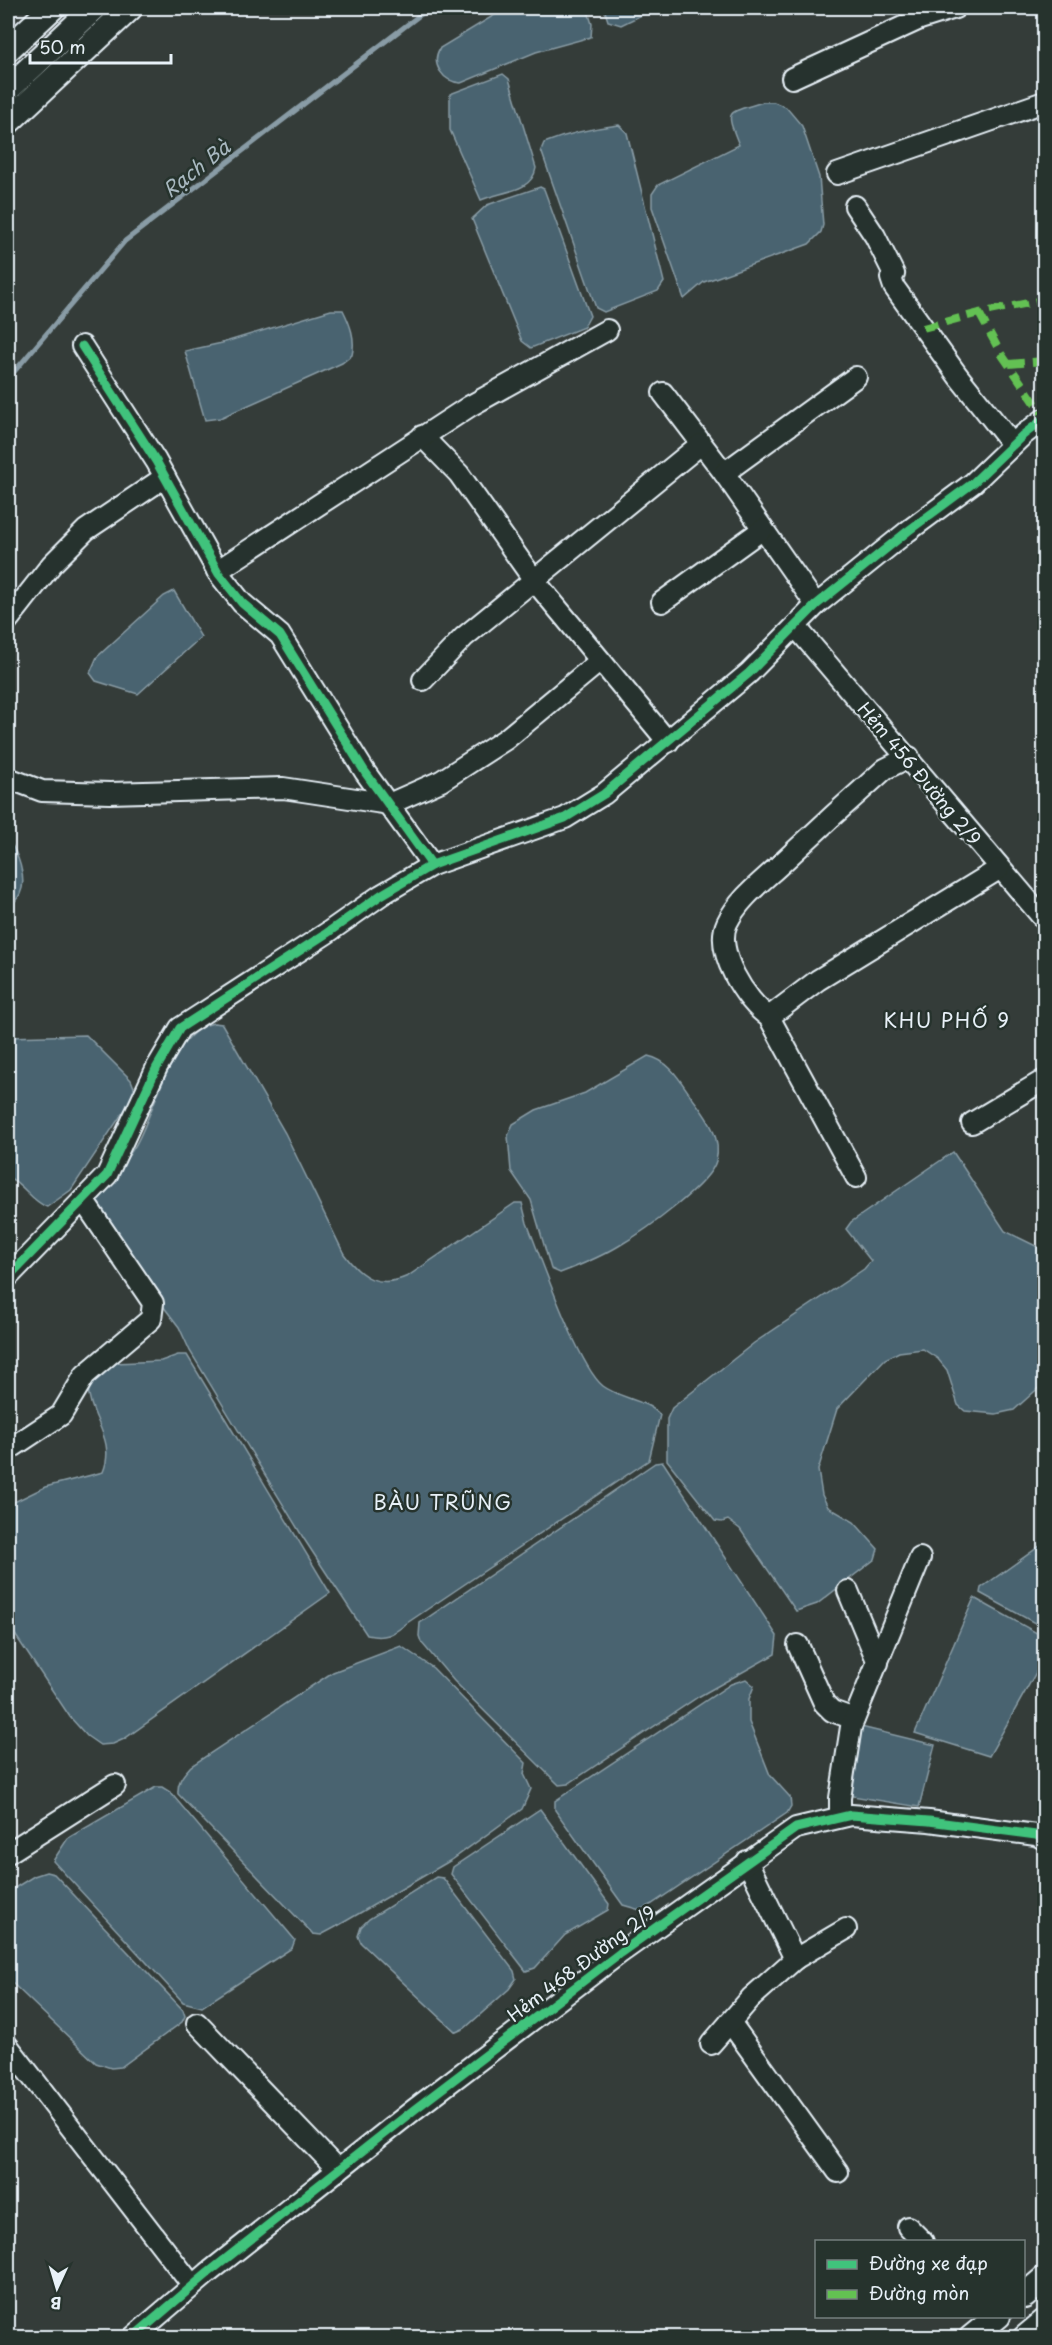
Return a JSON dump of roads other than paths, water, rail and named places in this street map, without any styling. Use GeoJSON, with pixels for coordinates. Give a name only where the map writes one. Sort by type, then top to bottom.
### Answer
{"type":"FeatureCollection","features":[{"type":"Feature","properties":{"kind":"main road"},"geometry":{"type":"LineString","coordinates":[[8,49],[52,8]]}},
{"type":"Feature","properties":{"kind":"main road"},"geometry":{"type":"LineString","coordinates":[[8,89],[94,8]]}},
{"type":"Feature","properties":{"kind":"main road"},"geometry":{"type":"LineString","coordinates":[[8,122],[130,8]]}},
{"type":"Feature","properties":{"kind":"main road"},"geometry":{"type":"LineString","coordinates":[[1025,2294],[1044,2279]]}},
{"type":"Feature","properties":{"kind":"main road"},"geometry":{"type":"LineString","coordinates":[[971,2337],[995,2318]]}},
{"type":"Feature","properties":{"kind":"main road"},"geometry":{"type":"LineString","coordinates":[[1025,2337],[1044,2322]]}},
{"type":"Feature","properties":{"kind":"street"},"geometry":{"type":"LineString","coordinates":[[792,78],[920,20],[956,8]]}},
{"type":"Feature","properties":{"kind":"street"},"geometry":{"type":"LineString","coordinates":[[837,174],[1044,102]]}},
{"type":"Feature","properties":{"kind":"street"},"geometry":{"type":"LineString","coordinates":[[855,206],[875,236],[894,274],[891,278],[894,287],[958,376],[1012,444]]}},
{"type":"Feature","properties":{"kind":"street"},"geometry":{"type":"LineString","coordinates":[[216,570],[422,436],[607,330]]}},
{"type":"Feature","properties":{"kind":"street"},"geometry":{"type":"LineString","coordinates":[[82,346],[165,477],[216,570],[242,603],[280,635],[365,772],[432,865]]}},
{"type":"Feature","properties":{"kind":"street"},"geometry":{"type":"LineString","coordinates":[[724,473],[856,377]]}},
{"type":"Feature","properties":{"kind":"street"},"geometry":{"type":"LineString","coordinates":[[663,393],[724,473],[816,605]]}},
{"type":"Feature","properties":{"kind":"street"},"geometry":{"type":"LineString","coordinates":[[8,1277],[107,1175],[157,1066],[180,1028],[327,933],[381,895],[432,865],[565,818],[604,794],[749,673],[816,605],[908,531],[973,483],[1012,444],[1044,418]]}},
{"type":"Feature","properties":{"kind":"street"},"geometry":{"type":"LineString","coordinates":[[422,436],[459,474],[534,580],[668,742]]}},
{"type":"Feature","properties":{"kind":"street"},"geometry":{"type":"LineString","coordinates":[[423,680],[464,637],[702,444]]}},
{"type":"Feature","properties":{"kind":"street"},"geometry":{"type":"LineString","coordinates":[[8,620],[52,564],[86,530],[165,477]]}},
{"type":"Feature","properties":{"kind":"street"},"geometry":{"type":"LineString","coordinates":[[662,602],[763,529]]}},
{"type":"Feature","properties":{"kind":"street","name":"Hẻm 456 Đường 2/9"},"geometry":{"type":"LineString","coordinates":[[796,627],[909,757],[999,869],[1044,920]]}},
{"type":"Feature","properties":{"kind":"street"},"geometry":{"type":"LineString","coordinates":[[8,778],[42,791],[110,793],[283,788],[389,804],[441,781],[506,739],[600,661]]}},
{"type":"Feature","properties":{"kind":"street"},"geometry":{"type":"LineString","coordinates":[[856,1177],[770,1017],[758,1010],[726,960],[723,938],[728,922],[748,894],[885,769],[909,757]]}},
{"type":"Feature","properties":{"kind":"street"},"geometry":{"type":"LineString","coordinates":[[770,1017],[818,980],[999,869]]}},
{"type":"Feature","properties":{"kind":"street"},"geometry":{"type":"LineString","coordinates":[[972,1123],[1044,1080]]}},
{"type":"Feature","properties":{"kind":"street"},"geometry":{"type":"LineString","coordinates":[[8,1450],[61,1415],[85,1375],[151,1319],[154,1310],[153,1303],[83,1200]]}},
{"type":"Feature","properties":{"kind":"street"},"geometry":{"type":"LineString","coordinates":[[840,1817],[840,1798],[851,1727],[920,1558]]}},
{"type":"Feature","properties":{"kind":"street"},"geometry":{"type":"LineString","coordinates":[[849,1591],[878,1663]]}},
{"type":"Feature","properties":{"kind":"street"},"geometry":{"type":"LineString","coordinates":[[798,1645],[824,1703],[832,1711],[854,1719]]}},
{"type":"Feature","properties":{"kind":"street"},"geometry":{"type":"LineString","coordinates":[[8,1853],[115,1785]]}},
{"type":"Feature","properties":{"kind":"street","name":"Hẻm 468 Đường 2/9"},"geometry":{"type":"LineString","coordinates":[[132,2337],[192,2285],[338,2170],[611,1960],[796,1828],[851,1815],[929,1821],[1036,1835],[1044,1839]]}},
{"type":"Feature","properties":{"kind":"street"},"geometry":{"type":"LineString","coordinates":[[747,1861],[795,1959]]}},
{"type":"Feature","properties":{"kind":"street"},"geometry":{"type":"LineString","coordinates":[[711,2044],[752,1998],[795,1959],[846,1929]]}},
{"type":"Feature","properties":{"kind":"street"},"geometry":{"type":"LineString","coordinates":[[730,2022],[838,2172]]}},
{"type":"Feature","properties":{"kind":"street"},"geometry":{"type":"LineString","coordinates":[[197,2023],[338,2170]]}},
{"type":"Feature","properties":{"kind":"street"},"geometry":{"type":"LineString","coordinates":[[8,2046],[192,2285]]}},
{"type":"Feature","properties":{"kind":"street"},"geometry":{"type":"LineString","coordinates":[[908,2227],[921,2240]]}},
{"type":"Feature","properties":{"kind":"water"},"geometry":{"type":"Polygon","coordinates":[[[506,8],[587,8],[592,24],[591,37],[536,52],[461,83],[444,76],[437,60],[440,48],[506,8]]]}},
{"type":"Feature","properties":{"kind":"water"},"geometry":{"type":"Polygon","coordinates":[[[604,8],[656,8],[621,25],[608,21],[604,8]]]}},
{"type":"Feature","properties":{"kind":"water"},"geometry":{"type":"Polygon","coordinates":[[[503,74],[509,79],[536,168],[533,176],[522,187],[481,200],[450,130],[450,94],[503,74]]]}},
{"type":"Feature","properties":{"kind":"water"},"geometry":{"type":"Polygon","coordinates":[[[763,102],[774,102],[786,107],[802,126],[819,177],[823,225],[821,232],[809,244],[704,282],[684,299],[652,207],[652,194],[658,185],[739,145],[730,119],[732,115],[735,111],[763,102]]]}},
{"type":"Feature","properties":{"kind":"water"},"geometry":{"type":"Polygon","coordinates":[[[619,125],[627,133],[664,282],[658,291],[604,312],[596,308],[541,150],[544,143],[563,136],[619,125]]]}},
{"type":"Feature","properties":{"kind":"water"},"geometry":{"type":"Polygon","coordinates":[[[540,187],[544,189],[590,316],[584,327],[531,348],[522,341],[472,219],[487,205],[540,187]]]}},
{"type":"Feature","properties":{"kind":"water"},"geometry":{"type":"Polygon","coordinates":[[[331,310],[343,310],[346,315],[353,337],[352,355],[342,363],[220,418],[205,420],[185,351],[222,343],[331,310]]]}},
{"type":"Feature","properties":{"kind":"water"},"geometry":{"type":"Polygon","coordinates":[[[174,591],[201,637],[138,694],[96,681],[90,673],[97,657],[164,596],[174,591]]]}},
{"type":"Feature","properties":{"kind":"water"},"geometry":{"type":"Polygon","coordinates":[[[8,839],[18,858],[23,880],[19,896],[8,909],[8,839]]]}},
{"type":"Feature","properties":{"kind":"water"},"geometry":{"type":"Polygon","coordinates":[[[214,1023],[222,1024],[285,1133],[344,1254],[357,1269],[364,1275],[379,1281],[398,1280],[408,1276],[515,1203],[522,1203],[527,1223],[561,1310],[593,1375],[603,1386],[648,1406],[660,1415],[649,1460],[388,1635],[367,1635],[304,1539],[190,1351],[179,1327],[118,1247],[96,1203],[104,1188],[135,1146],[175,1056],[199,1029],[214,1023]]]}},
{"type":"Feature","properties":{"kind":"water"},"geometry":{"type":"Polygon","coordinates":[[[86,1035],[131,1080],[135,1090],[132,1099],[71,1190],[47,1207],[36,1201],[19,1184],[8,1177],[8,1037],[86,1035]]]}},
{"type":"Feature","properties":{"kind":"water"},"geometry":{"type":"Polygon","coordinates":[[[648,1056],[670,1068],[705,1116],[713,1130],[717,1145],[716,1161],[711,1171],[690,1194],[646,1229],[607,1252],[560,1273],[551,1269],[531,1200],[511,1171],[508,1136],[513,1124],[536,1110],[585,1093],[648,1056]]]}},
{"type":"Feature","properties":{"kind":"water"},"geometry":{"type":"Polygon","coordinates":[[[953,1152],[1005,1231],[1044,1250],[1044,1383],[1014,1410],[996,1414],[965,1411],[958,1405],[947,1370],[938,1359],[923,1349],[899,1352],[885,1359],[837,1409],[818,1470],[822,1495],[828,1507],[854,1522],[878,1549],[875,1559],[817,1604],[796,1611],[740,1529],[728,1520],[715,1521],[667,1460],[667,1419],[672,1408],[754,1343],[864,1269],[871,1261],[846,1229],[851,1222],[953,1152]]]}},
{"type":"Feature","properties":{"kind":"water"},"geometry":{"type":"Polygon","coordinates":[[[178,1355],[187,1355],[330,1593],[124,1739],[113,1744],[100,1745],[87,1736],[70,1717],[8,1624],[8,1505],[45,1487],[103,1472],[107,1449],[92,1407],[88,1384],[106,1367],[115,1363],[161,1361],[178,1355]]]}},
{"type":"Feature","properties":{"kind":"water"},"geometry":{"type":"Polygon","coordinates":[[[663,1462],[777,1636],[775,1654],[698,1697],[568,1784],[559,1785],[454,1681],[421,1642],[420,1623],[655,1463],[663,1462]]]}},
{"type":"Feature","properties":{"kind":"water"},"geometry":{"type":"Polygon","coordinates":[[[1044,1543],[1044,1628],[980,1593],[981,1588],[1044,1543]]]}},
{"type":"Feature","properties":{"kind":"water"},"geometry":{"type":"Polygon","coordinates":[[[974,1598],[1044,1637],[1044,1658],[989,1756],[915,1733],[974,1598]]]}},
{"type":"Feature","properties":{"kind":"water"},"geometry":{"type":"Polygon","coordinates":[[[401,1646],[433,1668],[526,1763],[524,1774],[531,1789],[522,1809],[453,1859],[321,1935],[313,1934],[178,1794],[180,1782],[191,1766],[333,1672],[401,1646]]]}},
{"type":"Feature","properties":{"kind":"water"},"geometry":{"type":"Polygon","coordinates":[[[746,1679],[754,1686],[749,1699],[749,1722],[770,1775],[790,1797],[791,1806],[787,1813],[652,1904],[640,1910],[623,1905],[555,1810],[555,1801],[731,1684],[746,1679]]]}},
{"type":"Feature","properties":{"kind":"water"},"geometry":{"type":"Polygon","coordinates":[[[861,1727],[935,1745],[919,1807],[846,1795],[861,1727]]]}},
{"type":"Feature","properties":{"kind":"water"},"geometry":{"type":"Polygon","coordinates":[[[156,1787],[162,1787],[170,1792],[295,1940],[292,1948],[202,2007],[183,2002],[53,1861],[68,1838],[156,1787]]]}},
{"type":"Feature","properties":{"kind":"water"},"geometry":{"type":"Polygon","coordinates":[[[540,1809],[609,1904],[608,1910],[565,1935],[535,1968],[526,1971],[451,1874],[453,1867],[540,1809]]]}},
{"type":"Feature","properties":{"kind":"water"},"geometry":{"type":"Polygon","coordinates":[[[46,1872],[54,1874],[183,2010],[185,2016],[182,2022],[121,2067],[111,2068],[96,2063],[8,1979],[8,1892],[34,1876],[46,1872]]]}},
{"type":"Feature","properties":{"kind":"water"},"geometry":{"type":"Polygon","coordinates":[[[436,1877],[443,1878],[514,1971],[516,1979],[509,1989],[465,2028],[456,2032],[361,1943],[358,1936],[361,1927],[369,1919],[436,1877]]]}},
{"type":"Feature","properties":{"kind":"waterway","name":"Rạch Bà"},"geometry":{"type":"LineString","coordinates":[[8,379],[125,241],[429,8]]}},
{"type":"Feature","properties":{"kind":"district","name":"KHU PHỐ 9"},"geometry":{"type":"Point","coordinates":[947,1020]}},
{"type":"Feature","properties":{"kind":"district","name":"BÀU TRŨNG"},"geometry":{"type":"Point","coordinates":[443,1502]}}]}
